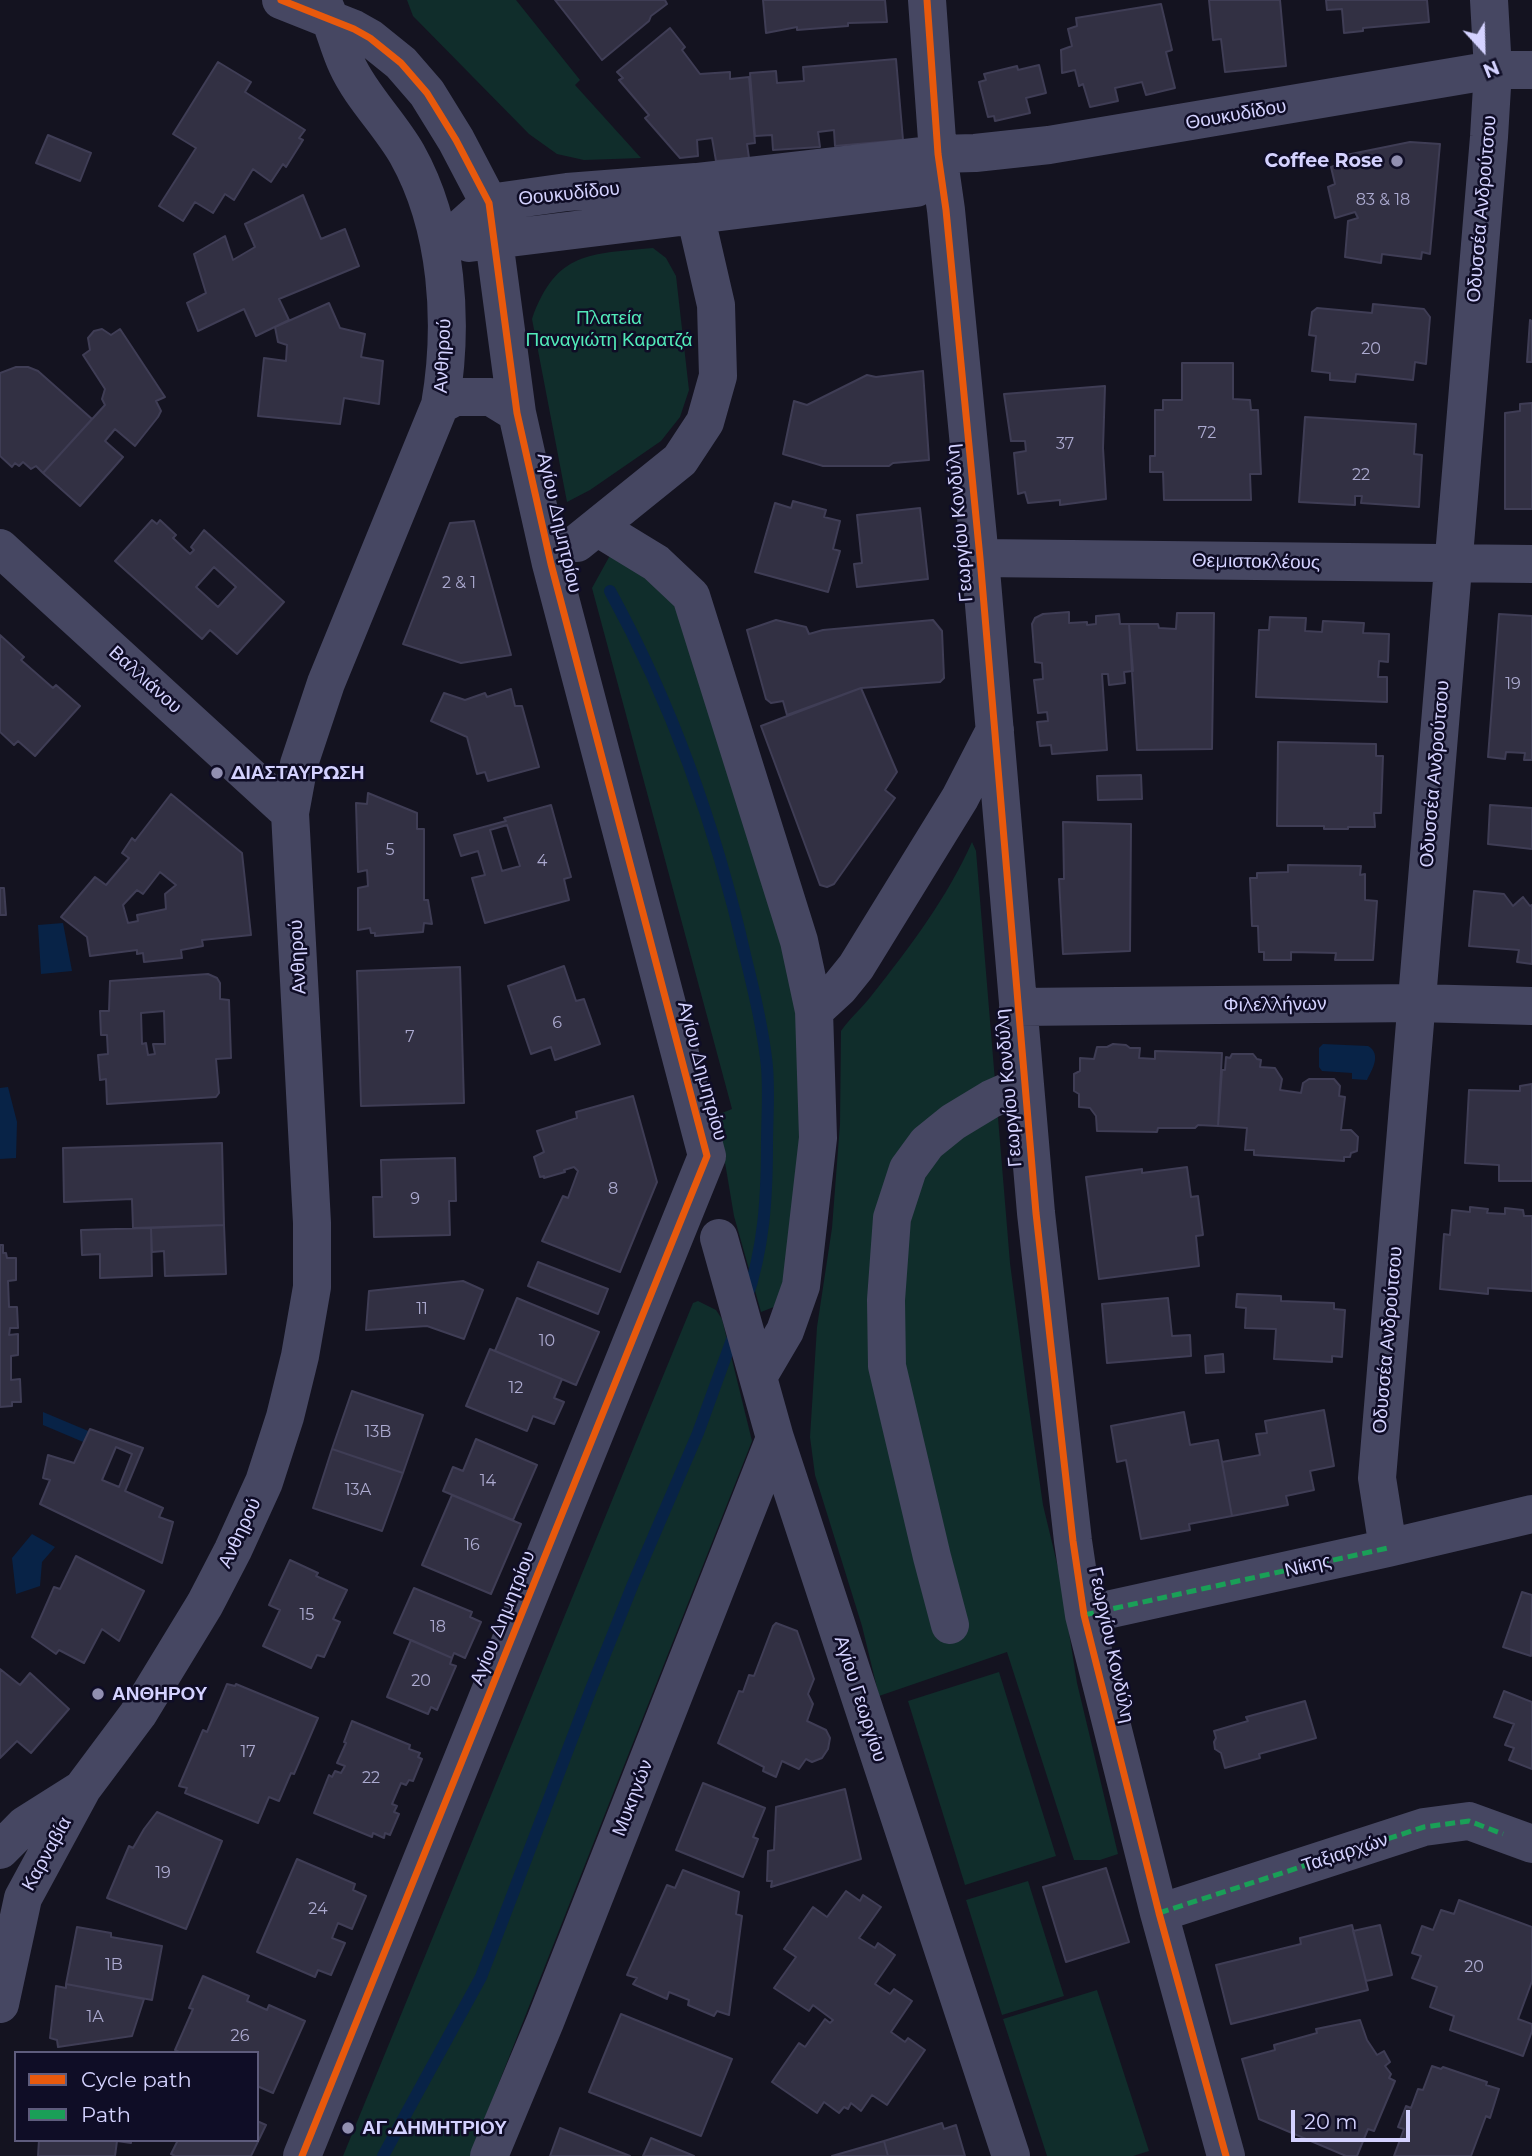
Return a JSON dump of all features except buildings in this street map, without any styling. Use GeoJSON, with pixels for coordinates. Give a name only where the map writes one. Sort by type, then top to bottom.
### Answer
{"type":"FeatureCollection","features":[{"type":"Feature","properties":{"kind":"street","name":"Αγίου Δημητρίου"},"geometry":{"type":"LineString","coordinates":[[281,0],[346,16],[401,63],[426,93],[456,140],[489,203],[517,413],[551,564],[707,1156],[302,2156]]}},
{"type":"Feature","properties":{"kind":"street","name":"Γεωργίου Κονδύλη"},"geometry":{"type":"LineString","coordinates":[[927,0],[938,154],[946,210],[980,558],[1055,1401],[1084,1615],[1159,1913],[1226,2156]]}},
{"type":"Feature","properties":{"kind":"street","name":"Οδυσσέα Ανδρούτσου"},"geometry":{"type":"LineString","coordinates":[[1388,1548],[1377,1478],[1489,137],[1493,71],[1489,0]]}},
{"type":"Feature","properties":{"kind":"street","name":"Ανθηρού"},"geometry":{"type":"LineString","coordinates":[[0,1850],[25,1825],[82,1789],[138,1714],[205,1604],[264,1482],[285,1417],[300,1356],[312,1287],[312,1223],[290,813],[299,764],[326,683],[440,405],[446,337],[440,246],[424,190],[407,154],[348,67],[346,16]]}},
{"type":"Feature","properties":{"kind":"street","name":"Θουκυδίδου"},"geometry":{"type":"LineString","coordinates":[[489,203],[567,192],[696,182],[1085,139],[1493,71],[1532,70]]}},
{"type":"Feature","properties":{"kind":"street"},"geometry":{"type":"LineString","coordinates":[[916,188],[928,182],[935,173],[938,154]]}},
{"type":"Feature","properties":{"kind":"street","name":"Θουκυδίδου"},"geometry":{"type":"LineString","coordinates":[[440,246],[916,188]]}},
{"type":"Feature","properties":{"kind":"street"},"geometry":{"type":"LineString","coordinates":[[916,188],[938,200],[946,210]]}},
{"type":"Feature","properties":{"kind":"street"},"geometry":{"type":"LineString","coordinates":[[440,246],[489,203]]}},
{"type":"Feature","properties":{"kind":"street"},"geometry":{"type":"LineString","coordinates":[[551,564],[680,460],[705,422],[718,376],[716,305],[695,214]]}},
{"type":"Feature","properties":{"kind":"street"},"geometry":{"type":"LineString","coordinates":[[440,405],[455,397],[491,397],[517,413]]}},
{"type":"Feature","properties":{"kind":"street"},"geometry":{"type":"LineString","coordinates":[[597,527],[656,563],[691,596],[799,941],[814,1011],[818,1138],[801,1286],[785,1331],[754,1363]]}},
{"type":"Feature","properties":{"kind":"street","name":"Βαλλιάνου"},"geometry":{"type":"LineString","coordinates":[[0,548],[290,813]]}},
{"type":"Feature","properties":{"kind":"street","name":"Θεμιστοκλέους"},"geometry":{"type":"LineString","coordinates":[[980,558],[1532,564]]}},
{"type":"Feature","properties":{"kind":"street"},"geometry":{"type":"LineString","coordinates":[[814,1011],[839,988],[856,967],[960,798],[995,730]]}},
{"type":"Feature","properties":{"kind":"street","name":"Φιλελλήνων"},"geometry":{"type":"LineString","coordinates":[[1018,1007],[1416,1003],[1532,1006]]}},
{"type":"Feature","properties":{"kind":"street"},"geometry":{"type":"LineString","coordinates":[[950,1625],[887,1366],[886,1300],[892,1218],[908,1169],[927,1143],[953,1122],[991,1099],[1025,1084]]}},
{"type":"Feature","properties":{"kind":"street","name":"Αγίου Γεωργίου"},"geometry":{"type":"LineString","coordinates":[[722,1249],[775,1438],[1011,2156]]}},
{"type":"Feature","properties":{"kind":"street","name":"Μυκηνών"},"geometry":{"type":"LineString","coordinates":[[491,2155],[775,1438]]}},
{"type":"Feature","properties":{"kind":"street","name":"Νίκης"},"geometry":{"type":"LineString","coordinates":[[1084,1615],[1532,1514]]}},
{"type":"Feature","properties":{"kind":"street","name":"Καρναβία"},"geometry":{"type":"LineString","coordinates":[[0,2004],[23,1898],[82,1789]]}},
{"type":"Feature","properties":{"kind":"street","name":"Ταξιαρχών"},"geometry":{"type":"LineString","coordinates":[[1159,1913],[1424,1827],[1469,1821],[1518,1839]]}},
{"type":"Feature","properties":{"kind":"green space"},"geometry":{"type":"Polygon","coordinates":[[[407,0],[516,0],[580,80],[575,85],[641,158],[584,160],[557,154],[529,134],[413,16],[407,0]]]}},
{"type":"Feature","properties":{"kind":"green space","name":"Πλατεία Παναγιώτη Καρατζά"},"geometry":{"type":"Polygon","coordinates":[[[653,248],[666,258],[676,276],[689,390],[680,417],[661,441],[590,490],[567,502],[532,319],[552,280],[564,268],[593,255],[653,248]]]}},
{"type":"Feature","properties":{"kind":"green space"},"geometry":{"type":"Polygon","coordinates":[[[613,550],[682,601],[795,969],[807,1104],[784,1303],[761,1312],[734,1216],[717,1115],[732,1109],[592,588],[613,550]]]}},
{"type":"Feature","properties":{"kind":"green space"},"geometry":{"type":"Polygon","coordinates":[[[972,842],[976,851],[1010,1263],[1028,1402],[1043,1505],[1060,1576],[1077,1683],[1118,1854],[1100,1860],[1074,1860],[1007,1652],[879,1696],[862,1626],[815,1475],[810,1437],[817,1327],[832,1228],[840,1124],[841,1031],[927,922],[972,842]]]}},
{"type":"Feature","properties":{"kind":"green space"},"geometry":{"type":"Polygon","coordinates":[[[698,1301],[716,1310],[722,1319],[752,1441],[470,2156],[343,2156],[693,1303],[698,1301]]]}},
{"type":"Feature","properties":{"kind":"green space"},"geometry":{"type":"Polygon","coordinates":[[[999,1672],[1056,1856],[965,1885],[908,1701],[999,1672]]]}},
{"type":"Feature","properties":{"kind":"green space"},"geometry":{"type":"Polygon","coordinates":[[[1028,1881],[1064,1996],[1002,2015],[966,1900],[1028,1881]]]}},
{"type":"Feature","properties":{"kind":"green space"},"geometry":{"type":"Polygon","coordinates":[[[1097,1990],[1149,2151],[1133,2156],[1047,2156],[1003,2019],[1097,1990]]]}},
{"type":"Feature","properties":{"kind":"water"},"geometry":{"type":"Polygon","coordinates":[[[63,923],[72,971],[41,974],[38,925],[63,923]]]}},
{"type":"Feature","properties":{"kind":"water"},"geometry":{"type":"Polygon","coordinates":[[[1323,1044],[1368,1046],[1372,1049],[1375,1062],[1367,1080],[1352,1079],[1352,1073],[1322,1071],[1319,1067],[1319,1048],[1323,1044]]]}},
{"type":"Feature","properties":{"kind":"water"},"geometry":{"type":"Polygon","coordinates":[[[8,1087],[17,1122],[16,1158],[0,1159],[0,1088],[8,1087]]]}},
{"type":"Feature","properties":{"kind":"water"},"geometry":{"type":"Polygon","coordinates":[[[43,1412],[93,1433],[88,1444],[43,1425],[43,1412]]]}},
{"type":"Feature","properties":{"kind":"water"},"geometry":{"type":"Polygon","coordinates":[[[32,1534],[55,1547],[42,1562],[40,1586],[16,1594],[12,1558],[32,1534]]]}},
{"type":"Feature","properties":{"kind":"waterway"},"geometry":{"type":"LineString","coordinates":[[610,591],[654,679],[691,770],[734,911],[760,1021],[768,1079],[766,1183],[761,1242],[746,1300]]}},
{"type":"Feature","properties":{"kind":"waterway"},"geometry":{"type":"LineString","coordinates":[[383,2156],[481,1977],[591,1689],[698,1433],[734,1334]]}},
{"type":"Feature","properties":{"kind":"marked path"},"geometry":{"type":"LineString","coordinates":[[1084,1615],[1388,1548]]}},
{"type":"Feature","properties":{"kind":"marked path"},"geometry":{"type":"LineString","coordinates":[[1159,1913],[1424,1827],[1469,1821],[1503,1834]]}},
{"type":"Feature","properties":{"kind":"cycle path"},"geometry":{"type":"LineString","coordinates":[[281,0],[354,29],[401,63],[427,93],[456,140],[489,203],[517,413],[551,564],[707,1156],[302,2156]]}},
{"type":"Feature","properties":{"kind":"cycle path"},"geometry":{"type":"LineString","coordinates":[[927,0],[938,154],[946,210],[980,558],[1036,1213],[1073,1541],[1084,1615],[1159,1913],[1226,2156]]}},
{"type":"Feature","properties":{"kind":"place","name":"Coffee Rose"},"geometry":{"type":"Point","coordinates":[1397,161]}},
{"type":"Feature","properties":{"kind":"place","name":"ΔΙΑΣΤΑΥΡΩΣΗ"},"geometry":{"type":"Point","coordinates":[217,773]}},
{"type":"Feature","properties":{"kind":"place","name":"ΑΝΘΗΡΟΥ"},"geometry":{"type":"Point","coordinates":[98,1694]}},
{"type":"Feature","properties":{"kind":"place","name":"ΑΓ.ΔΗΜΗΤΡΙΟΥ"},"geometry":{"type":"Point","coordinates":[348,2128]}}]}
